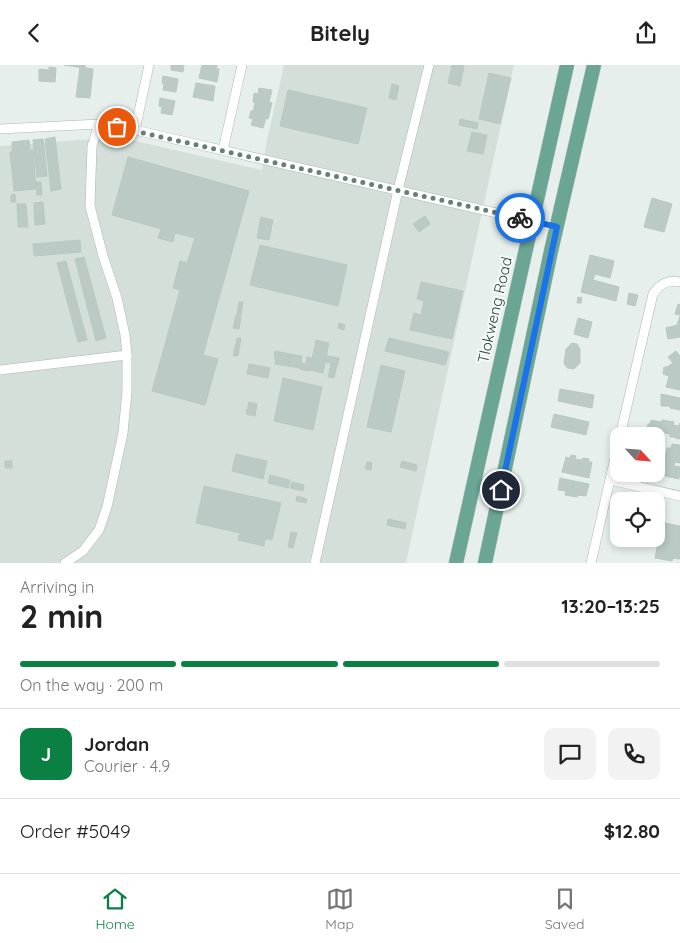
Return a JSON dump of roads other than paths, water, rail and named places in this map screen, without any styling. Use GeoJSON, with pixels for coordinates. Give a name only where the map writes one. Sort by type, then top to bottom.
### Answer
{"type":"FeatureCollection","features":[{"type":"Feature","properties":{"kind":"main road","name":"Tlokweng Road"},"geometry":{"type":"LineString","coordinates":[[456,563],[567,65]]}},
{"type":"Feature","properties":{"kind":"main road"},"geometry":{"type":"LineString","coordinates":[[485,563],[557,227],[594,65]]}},
{"type":"Feature","properties":{"kind":"street"},"geometry":{"type":"LineString","coordinates":[[135,129],[149,65]]}},
{"type":"Feature","properties":{"kind":"street"},"geometry":{"type":"LineString","coordinates":[[223,150],[242,65]]}},
{"type":"Feature","properties":{"kind":"street"},"geometry":{"type":"LineString","coordinates":[[315,563],[398,190],[429,65]]}},
{"type":"Feature","properties":{"kind":"street"},"geometry":{"type":"LineString","coordinates":[[65,563],[83,551],[99,530],[107,507],[123,433],[127,391],[128,355],[125,335],[117,297],[103,256],[90,205],[92,146],[100,123]]}},
{"type":"Feature","properties":{"kind":"street"},"geometry":{"type":"LineString","coordinates":[[0,129],[100,123],[135,129],[557,227]]}},
{"type":"Feature","properties":{"kind":"street"},"geometry":{"type":"LineString","coordinates":[[622,427],[650,302],[658,287],[673,281],[680,282]]}},
{"type":"Feature","properties":{"kind":"street"},"geometry":{"type":"LineString","coordinates":[[0,370],[128,355]]}},
{"type":"Feature","properties":{"kind":"street"},"geometry":{"type":"LineString","coordinates":[[491,563],[513,450],[513,435]]}},
{"type":"Feature","properties":{"kind":"street"},"geometry":{"type":"LineString","coordinates":[[591,563],[610,480]]}},
{"type":"Feature","properties":{"kind":"street"},"geometry":{"type":"LineString","coordinates":[[623,483],[680,496]]}}]}
